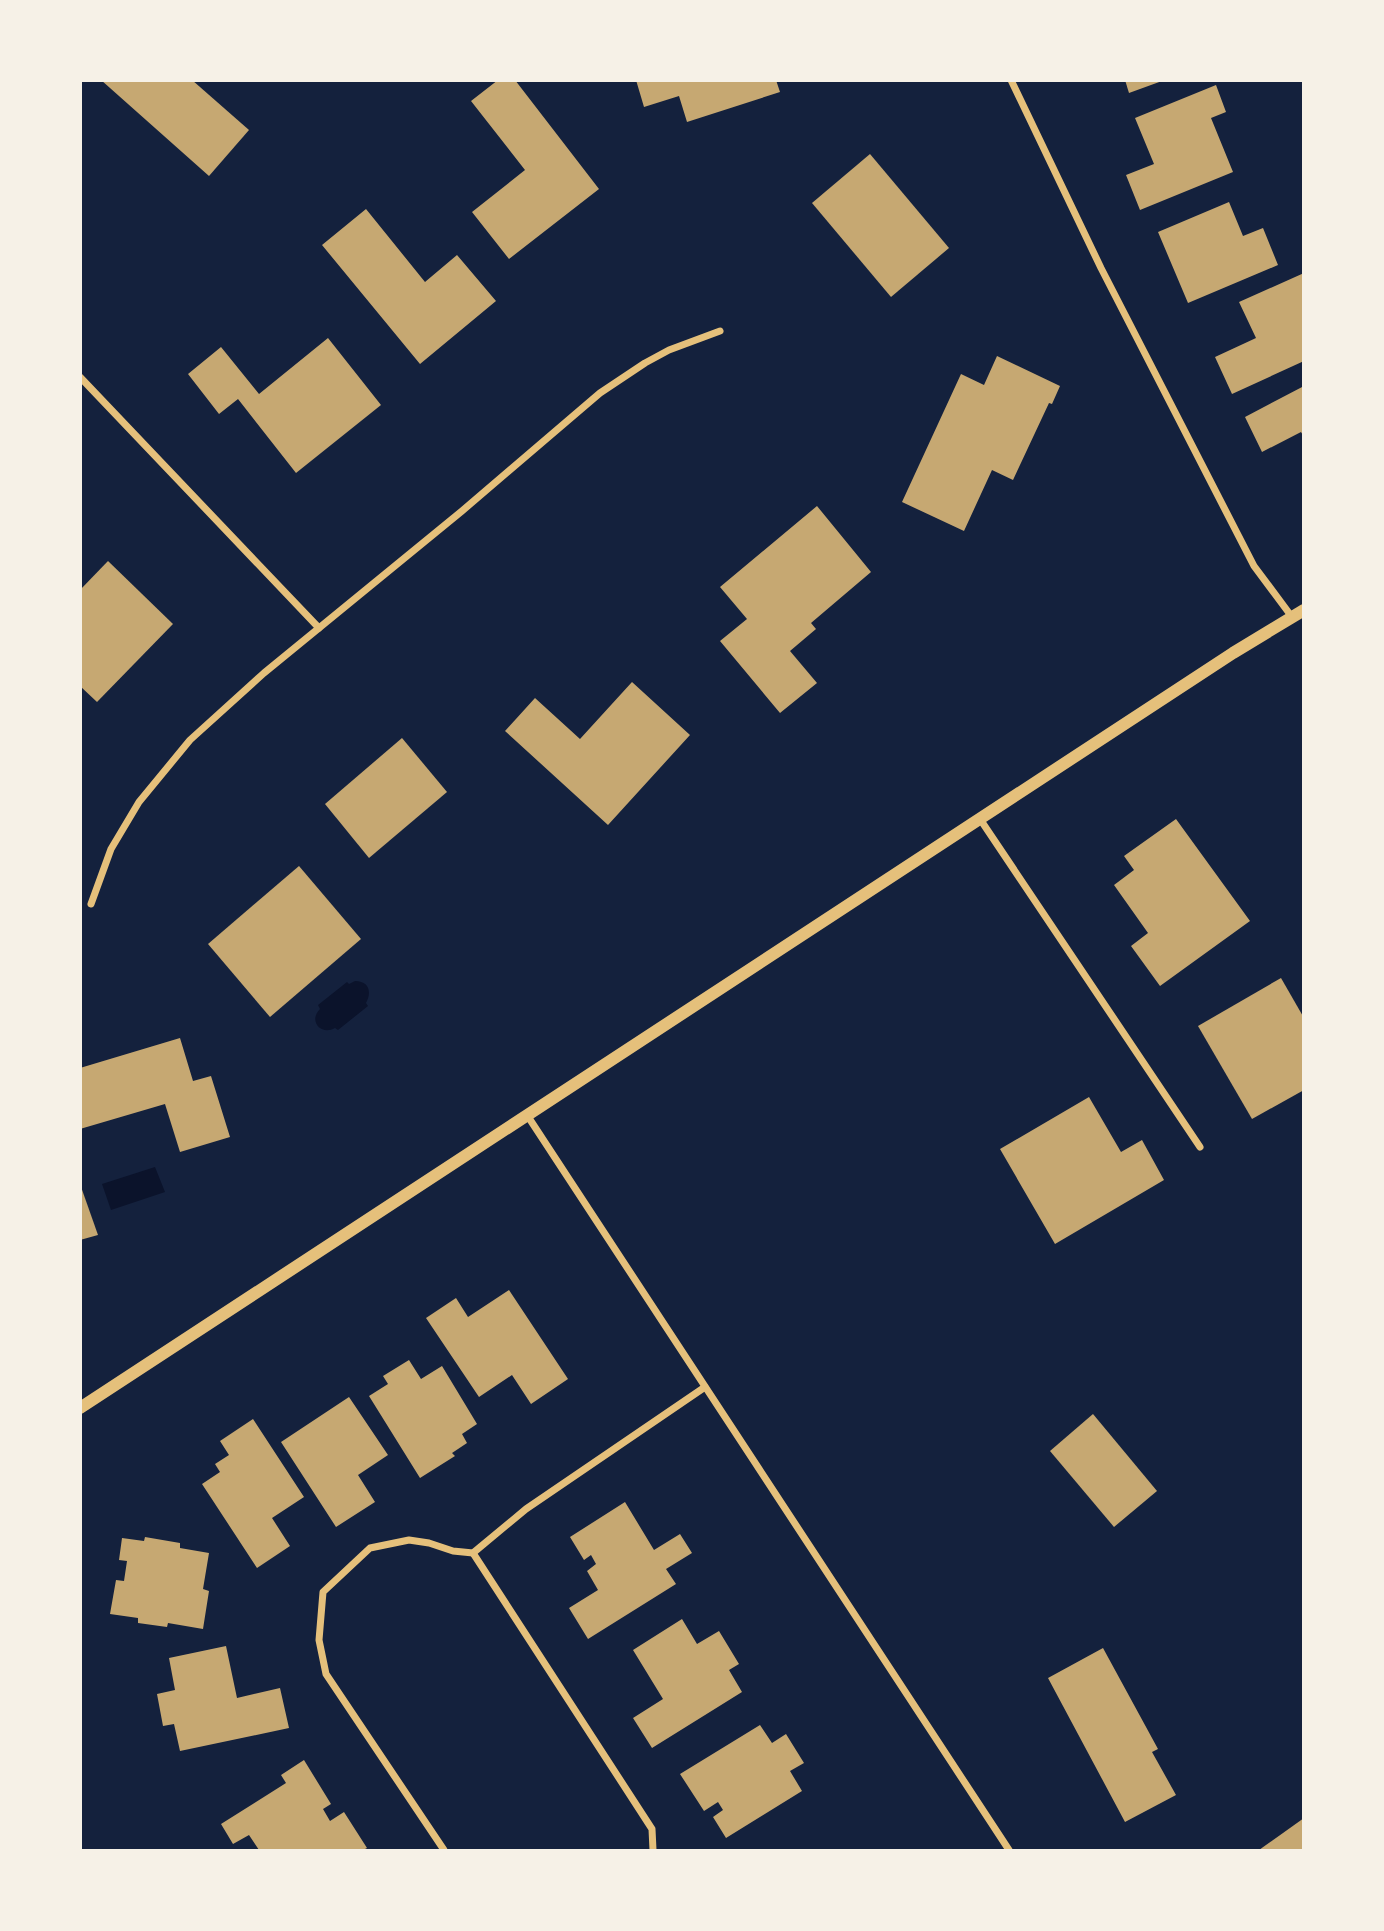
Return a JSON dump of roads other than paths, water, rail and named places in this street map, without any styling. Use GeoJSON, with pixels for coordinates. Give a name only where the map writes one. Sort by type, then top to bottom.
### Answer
{"type":"FeatureCollection","features":[{"type":"Feature","properties":{"kind":"street"},"geometry":{"type":"LineString","coordinates":[[80,1408],[1233,653],[1298,614],[1254,566],[1101,268],[1011,80]]}},
{"type":"Feature","properties":{"kind":"street"},"geometry":{"type":"LineString","coordinates":[[90,904],[111,849],[139,802],[190,740],[264,673],[600,393],[669,350],[720,331]]}},
{"type":"Feature","properties":{"kind":"street"},"geometry":{"type":"LineString","coordinates":[[80,377],[318,628]]}},
{"type":"Feature","properties":{"kind":"street"},"geometry":{"type":"LineString","coordinates":[[980,819],[1200,1147]]}},
{"type":"Feature","properties":{"kind":"street"},"geometry":{"type":"LineString","coordinates":[[527,1115],[1009,1850]]}},
{"type":"Feature","properties":{"kind":"street"},"geometry":{"type":"LineString","coordinates":[[444,1850],[326,1674],[319,1640],[323,1592],[370,1548],[409,1540],[473,1553],[526,1509],[705,1387]]}},
{"type":"Feature","properties":{"kind":"street"},"geometry":{"type":"LineString","coordinates":[[473,1553],[652,1829],[653,1850]]}},
{"type":"Feature","properties":{"kind":"water"},"geometry":{"type":"Polygon","coordinates":[[[360,981],[368,988],[368,1006],[338,1030],[321,1029],[315,1018],[320,1009],[318,1005],[347,982],[349,984],[360,981]]]}},
{"type":"Feature","properties":{"kind":"water"},"geometry":{"type":"Polygon","coordinates":[[[155,1167],[165,1192],[111,1210],[102,1184],[155,1167]]]}}]}
